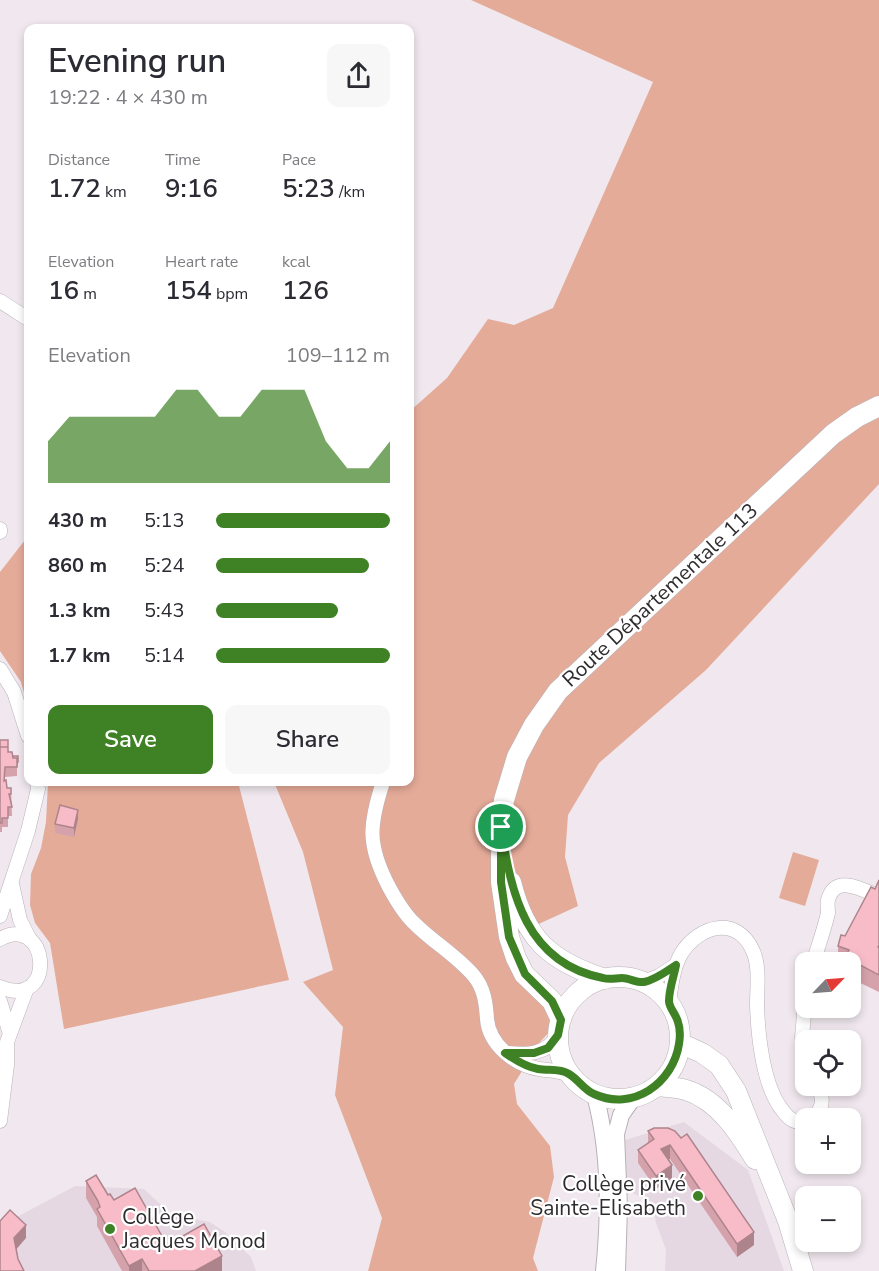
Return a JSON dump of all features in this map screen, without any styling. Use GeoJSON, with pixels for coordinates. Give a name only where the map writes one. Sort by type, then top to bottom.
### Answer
{"type":"FeatureCollection","features":[{"type":"Feature","properties":{"kind":"main road","name":"Route Départementale 113"},"geometry":{"type":"LineString","coordinates":[[560,1027],[552,1001],[525,974],[509,937],[501,882],[501,827],[504,800],[517,757],[534,725],[558,691],[797,465],[833,434],[857,417],[879,406]]}},
{"type":"Feature","properties":{"kind":"main road","name":"Route Départementale 113"},"geometry":{"type":"LineString","coordinates":[[501,827],[513,893],[525,923],[534,936],[565,963],[605,979]]}},
{"type":"Feature","properties":{"kind":"main road"},"geometry":{"type":"LineString","coordinates":[[624,977],[643,982],[669,1003],[678,1022],[680,1043],[673,1067],[657,1086],[633,1098],[614,1099],[595,1095],[570,1075],[563,1062],[559,1049],[560,1027],[567,1006],[590,984],[605,979],[624,977]]}},
{"type":"Feature","properties":{"kind":"main road"},"geometry":{"type":"LineString","coordinates":[[680,1043],[702,1053],[719,1065],[736,1091],[788,1221],[803,1271]]}},
{"type":"Feature","properties":{"kind":"main road"},"geometry":{"type":"LineString","coordinates":[[657,1086],[686,1090],[714,1104],[743,1140],[778,1197]]}},
{"type":"Feature","properties":{"kind":"street"},"geometry":{"type":"LineString","coordinates":[[0,301],[24,316]]}},
{"type":"Feature","properties":{"kind":"street"},"geometry":{"type":"LineString","coordinates":[[0,669],[14,692],[24,723]]}},
{"type":"Feature","properties":{"kind":"street"},"geometry":{"type":"LineString","coordinates":[[0,916],[28,831],[38,786]]}},
{"type":"Feature","properties":{"kind":"street"},"geometry":{"type":"LineString","coordinates":[[382,786],[371,833],[374,855],[396,901],[412,922],[474,976],[484,993],[490,1034],[494,1042],[517,1061],[532,1067],[552,1069],[570,1075]]}},
{"type":"Feature","properties":{"kind":"street"},"geometry":{"type":"LineString","coordinates":[[6,1040],[27,988],[33,983],[41,969],[40,953],[30,940],[20,920],[12,882]]}},
{"type":"Feature","properties":{"kind":"street"},"geometry":{"type":"LineString","coordinates":[[816,952],[828,911],[828,900],[833,890],[841,885],[855,886],[875,895]]}},
{"type":"Feature","properties":{"kind":"street"},"geometry":{"type":"LineString","coordinates":[[669,1003],[676,965],[681,953],[692,942],[705,932],[719,927],[735,930],[747,938],[754,954],[757,973],[758,1012],[768,1083],[777,1105],[789,1119],[795,1121]]}},
{"type":"Feature","properties":{"kind":"street"},"geometry":{"type":"LineString","coordinates":[[0,939],[12,935],[30,940]]}},
{"type":"Feature","properties":{"kind":"street"},"geometry":{"type":"LineString","coordinates":[[643,982],[659,976],[676,965]]}},
{"type":"Feature","properties":{"kind":"street"},"geometry":{"type":"LineString","coordinates":[[0,987],[9,991],[27,988]]}},
{"type":"Feature","properties":{"kind":"street"},"geometry":{"type":"LineString","coordinates":[[0,1001],[7,1065],[0,1121]]}},
{"type":"Feature","properties":{"kind":"street"},"geometry":{"type":"LineString","coordinates":[[505,1053],[540,1052],[553,1043],[560,1027]]}},
{"type":"Feature","properties":{"kind":"street"},"geometry":{"type":"LineString","coordinates":[[595,1095],[603,1126],[606,1159],[607,1218],[604,1271]]}},
{"type":"Feature","properties":{"kind":"street"},"geometry":{"type":"LineString","coordinates":[[617,1271],[619,1207],[616,1134],[621,1115],[633,1098]]}},
{"type":"Feature","properties":{"kind":"shaded area"},"geometry":{"type":"Polygon","coordinates":[[[471,0],[879,0],[879,484],[706,670],[599,763],[568,815],[565,857],[578,906],[506,939],[547,1003],[554,1027],[540,1042],[514,1084],[517,1104],[550,1146],[554,1177],[533,1258],[538,1271],[368,1271],[382,1218],[335,1095],[343,1027],[303,982],[333,970],[303,852],[276,786],[414,786],[414,407],[447,378],[488,319],[514,325],[553,308],[653,82],[471,0]]]}},
{"type":"Feature","properties":{"kind":"shaded area"},"geometry":{"type":"Polygon","coordinates":[[[24,541],[24,693],[21,682],[0,651],[0,572],[24,541]]]}},
{"type":"Feature","properties":{"kind":"shaded area"},"geometry":{"type":"Polygon","coordinates":[[[48,786],[239,786],[289,980],[64,1029],[50,943],[35,923],[30,905],[31,874],[41,848],[46,822],[48,786]]]}},
{"type":"Feature","properties":{"kind":"shaded area"},"geometry":{"type":"Polygon","coordinates":[[[793,852],[819,860],[805,906],[779,898],[793,852]]]}},
{"type":"Feature","properties":{"kind":"shaded area","name":"Collège privé Sainte-Elisabeth"},"geometry":{"type":"Polygon","coordinates":[[[684,1122],[748,1170],[784,1271],[665,1271],[666,1250],[656,1223],[652,1202],[626,1190],[625,1140],[684,1122]]]}},
{"type":"Feature","properties":{"kind":"shaded area","name":"Collège Jacques Monod"},"geometry":{"type":"Polygon","coordinates":[[[75,1186],[144,1189],[172,1215],[210,1222],[225,1232],[251,1257],[256,1271],[0,1271],[0,1226],[75,1186]]]}},
{"type":"Feature","properties":{"kind":"building"},"geometry":{"type":"Polygon","coordinates":[[[0,740],[8,740],[8,747],[0,747],[0,740]]]}},
{"type":"Feature","properties":{"kind":"building"},"geometry":{"type":"Polygon","coordinates":[[[0,747],[8,747],[8,752],[12,752],[13,758],[17,758],[17,767],[5,767],[4,781],[6,780],[7,788],[11,788],[11,794],[9,794],[12,807],[8,807],[8,818],[2,818],[2,823],[0,823],[0,747]]]}},
{"type":"Feature","properties":{"kind":"building"},"geometry":{"type":"Polygon","coordinates":[[[60,805],[78,810],[74,828],[55,824],[60,805]]]}},
{"type":"Feature","properties":{"kind":"building"},"geometry":{"type":"Polygon","coordinates":[[[879,880],[879,975],[861,965],[861,952],[848,952],[849,950],[838,946],[841,935],[845,936],[871,887],[875,889],[879,880]]]}},
{"type":"Feature","properties":{"kind":"building"},"geometry":{"type":"Polygon","coordinates":[[[654,1128],[668,1128],[675,1131],[681,1138],[687,1134],[754,1232],[737,1244],[670,1145],[661,1149],[672,1165],[656,1176],[638,1150],[654,1139],[648,1131],[654,1128]]]}},
{"type":"Feature","properties":{"kind":"building"},"geometry":{"type":"Polygon","coordinates":[[[96,1175],[108,1195],[110,1194],[114,1200],[135,1188],[167,1245],[204,1224],[222,1256],[195,1271],[149,1271],[142,1259],[129,1266],[97,1209],[100,1207],[98,1201],[86,1181],[96,1175]]]}},
{"type":"Feature","properties":{"kind":"building"},"geometry":{"type":"Polygon","coordinates":[[[10,1210],[26,1225],[14,1238],[18,1259],[24,1271],[0,1271],[0,1221],[10,1210]]]}},
{"type":"Feature","properties":{"kind":"place","name":"Collège privé Sainte-Elisabeth"},"geometry":{"type":"Point","coordinates":[698,1196]}},
{"type":"Feature","properties":{"kind":"place","name":"Collège Jacques Monod"},"geometry":{"type":"Point","coordinates":[110,1229]}},
{"type":"Feature","properties":{"kind":"route"},"geometry":{"type":"LineString","coordinates":[[501,827],[513,893],[525,923],[534,936],[554,956],[581,971],[605,979],[624,977],[643,982],[659,976],[676,965],[669,1003],[678,1022],[680,1043],[673,1067],[657,1086],[633,1098],[614,1099],[595,1095],[570,1075],[558,1070],[532,1067],[505,1053],[534,1053],[548,1048],[558,1035],[561,1020],[552,1001],[525,974],[516,958],[509,937],[501,882],[501,827]]}}]}
